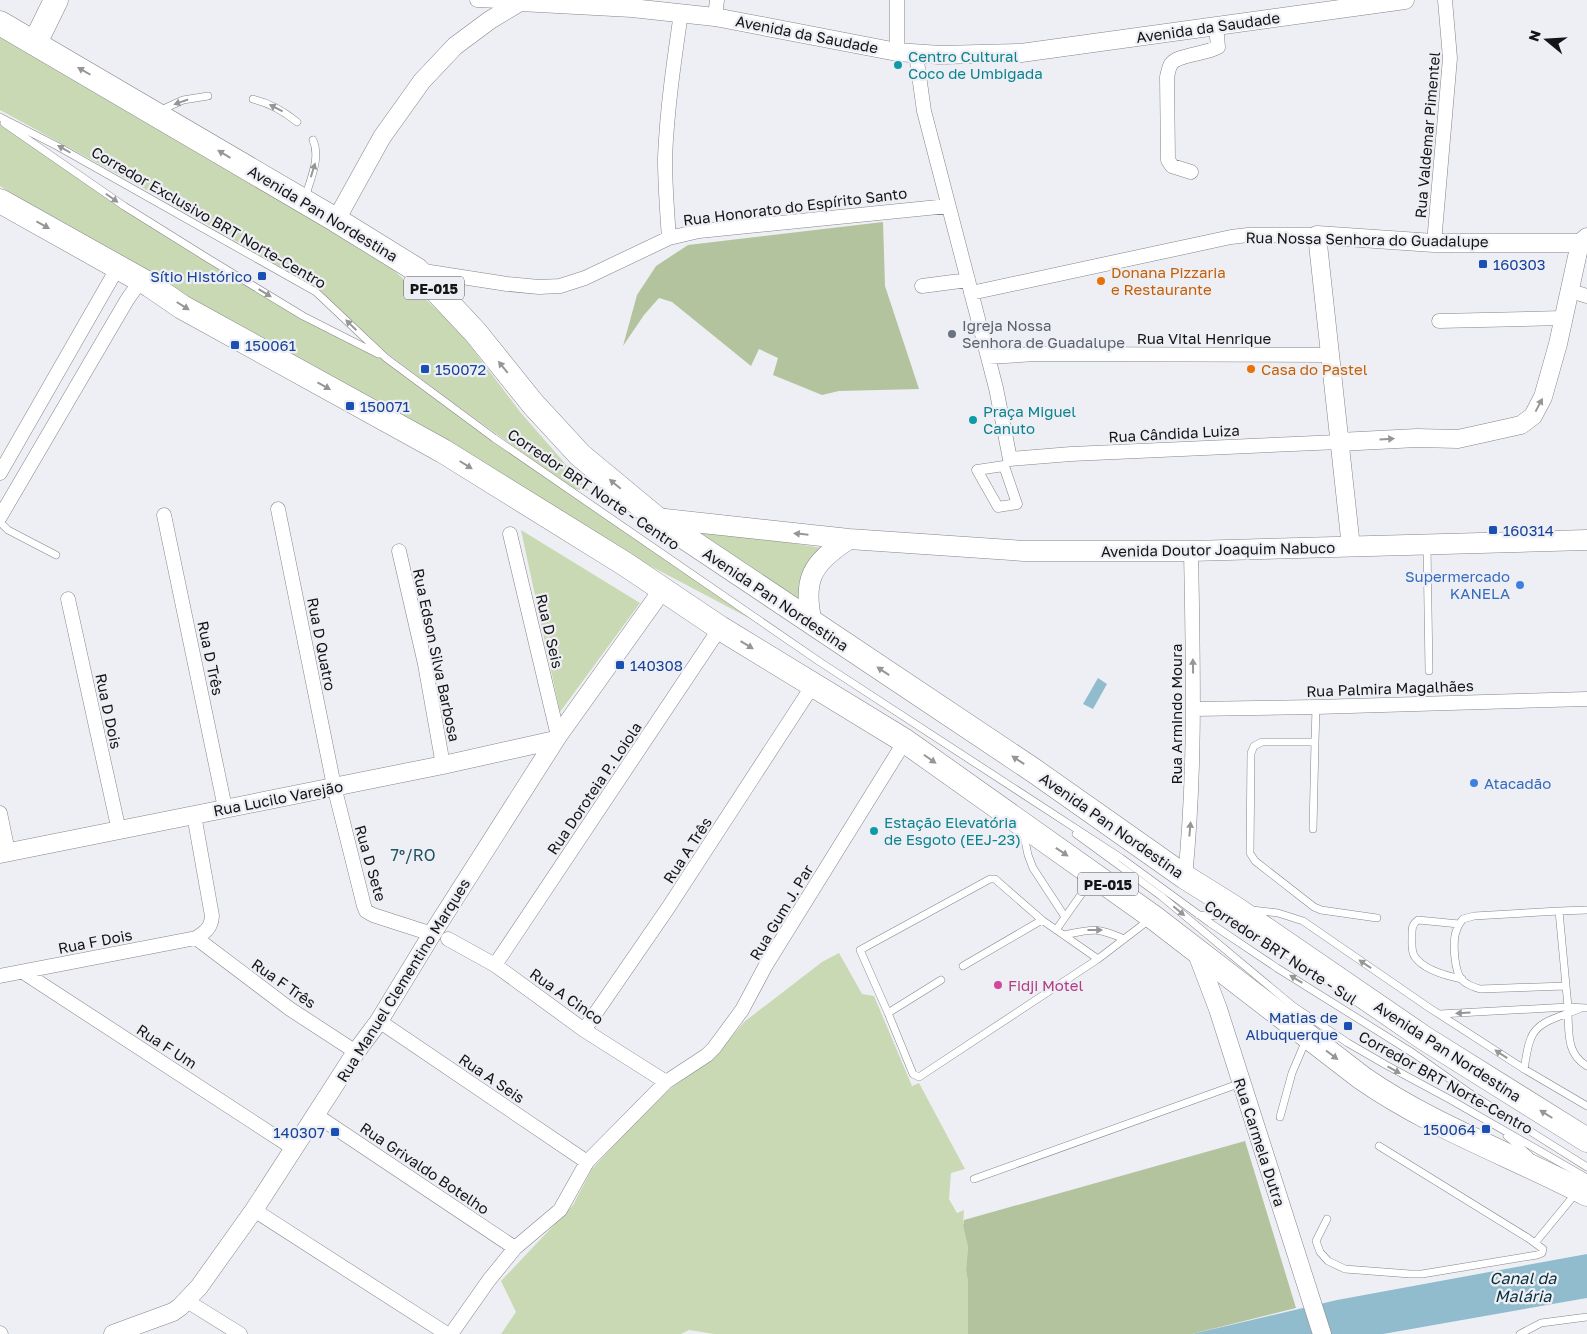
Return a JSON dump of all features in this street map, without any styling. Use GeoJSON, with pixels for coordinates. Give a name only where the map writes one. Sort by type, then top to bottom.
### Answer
{"type":"FeatureCollection","features":[{"type":"Feature","properties":{"kind":"highway"},"geometry":{"type":"LineString","coordinates":[[35,43],[56,0]]}},
{"type":"Feature","properties":{"kind":"highway","name":"Avenida Pan Nordestina"},"geometry":{"type":"LineString","coordinates":[[0,23],[304,201],[417,270],[476,333],[533,404],[580,455],[656,518],[1033,770],[1185,877],[1240,912],[1424,1038],[1587,1140]]}},
{"type":"Feature","properties":{"kind":"highway","name":"PE-015"},"geometry":{"type":"LineString","coordinates":[[0,201],[141,280],[182,307],[443,451],[617,558],[720,628],[905,741],[1095,874],[1386,1095],[1419,1113],[1552,1175],[1584,1187]]}},
{"type":"Feature","properties":{"kind":"main road","name":"Avenida Doutor Joaquim Nabuco"},"geometry":{"type":"LineString","coordinates":[[656,518],[849,539],[1014,550],[1191,551],[1587,540]]}},
{"type":"Feature","properties":{"kind":"main road"},"geometry":{"type":"LineString","coordinates":[[812,624],[808,607],[808,590],[815,567],[849,539]]}},
{"type":"Feature","properties":{"kind":"street","name":"Avenida da Saudade"},"geometry":{"type":"LineString","coordinates":[[476,0],[632,4],[681,13],[716,8],[897,52],[916,54],[1021,53],[1404,0]]}},
{"type":"Feature","properties":{"kind":"street"},"geometry":{"type":"LineString","coordinates":[[897,0],[897,52]]}},
{"type":"Feature","properties":{"kind":"street","name":"Rua Valdemar Pimentel"},"geometry":{"type":"LineString","coordinates":[[1434,243],[1450,58],[1445,0]]}},
{"type":"Feature","properties":{"kind":"street"},"geometry":{"type":"LineString","coordinates":[[336,220],[382,137],[422,81],[455,46],[490,20],[520,2]]}},
{"type":"Feature","properties":{"kind":"street"},"geometry":{"type":"LineString","coordinates":[[669,238],[665,157],[669,102],[681,13]]}},
{"type":"Feature","properties":{"kind":"street"},"geometry":{"type":"LineString","coordinates":[[1191,172],[1172,166],[1168,160],[1167,77],[1170,65],[1176,60],[1201,54],[1218,47],[1216,26]]}},
{"type":"Feature","properties":{"kind":"street"},"geometry":{"type":"LineString","coordinates":[[916,54],[924,111],[988,357]]}},
{"type":"Feature","properties":{"kind":"street","name":"Rua Honorato do Espírito Santo"},"geometry":{"type":"LineString","coordinates":[[417,270],[507,284],[560,286],[585,278],[669,238],[699,231],[948,206]]}},
{"type":"Feature","properties":{"kind":"street","name":"Rua Nossa Senhora do Guadalupe"},"geometry":{"type":"LineString","coordinates":[[922,286],[969,287],[1248,235],[1317,236],[1434,243],[1584,240]]}},
{"type":"Feature","properties":{"kind":"street"},"geometry":{"type":"LineString","coordinates":[[1317,236],[1351,547]]}},
{"type":"Feature","properties":{"kind":"street"},"geometry":{"type":"LineString","coordinates":[[1339,442],[1416,438],[1458,439],[1521,425],[1533,416],[1543,397],[1558,344],[1568,290],[1584,240]]}},
{"type":"Feature","properties":{"kind":"street"},"geometry":{"type":"LineString","coordinates":[[0,473],[118,267]]}},
{"type":"Feature","properties":{"kind":"street"},"geometry":{"type":"LineString","coordinates":[[0,517],[126,300],[141,280]]}},
{"type":"Feature","properties":{"kind":"street"},"geometry":{"type":"LineString","coordinates":[[1568,290],[1587,296]]}},
{"type":"Feature","properties":{"kind":"street"},"geometry":{"type":"LineString","coordinates":[[1439,320],[1562,318]]}},
{"type":"Feature","properties":{"kind":"street","name":"Rua Vital Henrique"},"geometry":{"type":"LineString","coordinates":[[988,357],[1036,354],[1330,355]]}},
{"type":"Feature","properties":{"kind":"street","name":"Rua Cândida Luiza"},"geometry":{"type":"LineString","coordinates":[[988,357],[1010,459],[1071,454],[1339,442]]}},
{"type":"Feature","properties":{"kind":"street"},"geometry":{"type":"LineString","coordinates":[[1004,466],[1016,504],[998,507],[976,470],[1004,466]]}},
{"type":"Feature","properties":{"kind":"street","name":"Rua D Quatro"},"geometry":{"type":"LineString","coordinates":[[278,509],[334,786]]}},
{"type":"Feature","properties":{"kind":"street","name":"Rua D Três"},"geometry":{"type":"LineString","coordinates":[[164,515],[225,808]]}},
{"type":"Feature","properties":{"kind":"street","name":"Rua D Seis"},"geometry":{"type":"LineString","coordinates":[[510,534],[557,738]]}},
{"type":"Feature","properties":{"kind":"street","name":"Rua Edson Silva Barbosa"},"geometry":{"type":"LineString","coordinates":[[399,551],[425,664],[443,765]]}},
{"type":"Feature","properties":{"kind":"street","name":"Rua Armindo Moura"},"geometry":{"type":"LineString","coordinates":[[1185,877],[1190,824],[1194,709],[1191,551]]}},
{"type":"Feature","properties":{"kind":"street","name":"Rua Manuel Clementino Marques"},"geometry":{"type":"LineString","coordinates":[[113,1334],[173,1312],[187,1301],[199,1287],[254,1210],[356,1052],[440,936],[557,738],[663,589]]}},
{"type":"Feature","properties":{"kind":"street","name":"Rua D Dois"},"geometry":{"type":"LineString","coordinates":[[68,599],[118,831]]}},
{"type":"Feature","properties":{"kind":"street","name":"Rua Doroteia P. Loiola"},"geometry":{"type":"LineString","coordinates":[[495,965],[720,628]]}},
{"type":"Feature","properties":{"kind":"street","name":"Rua A Três"},"geometry":{"type":"LineString","coordinates":[[584,1030],[674,900],[813,685]]}},
{"type":"Feature","properties":{"kind":"street","name":"Rua Palmira Magalhães"},"geometry":{"type":"LineString","coordinates":[[1194,709],[1587,699]]}},
{"type":"Feature","properties":{"kind":"street","name":"Rua Lucilo Varejão"},"geometry":{"type":"LineString","coordinates":[[4,853],[443,765],[557,738]]}},
{"type":"Feature","properties":{"kind":"street","name":"Rua Gum J. Par"},"geometry":{"type":"LineString","coordinates":[[449,1334],[514,1248],[560,1210],[588,1162],[666,1082],[707,1055],[714,1048],[742,1010],[766,965],[905,741]]}},
{"type":"Feature","properties":{"kind":"street","name":"Rua D Sete"},"geometry":{"type":"LineString","coordinates":[[334,786],[365,909],[373,915],[440,936]]}},
{"type":"Feature","properties":{"kind":"street"},"geometry":{"type":"LineString","coordinates":[[0,814],[4,853]]}},
{"type":"Feature","properties":{"kind":"street"},"geometry":{"type":"LineString","coordinates":[[194,815],[212,916],[209,928],[196,938]]}},
{"type":"Feature","properties":{"kind":"street","name":"Rua A Cinco"},"geometry":{"type":"LineString","coordinates":[[440,936],[495,965],[584,1030],[666,1082]]}},
{"type":"Feature","properties":{"kind":"street","name":"Rua F Dois"},"geometry":{"type":"LineString","coordinates":[[0,976],[196,938]]}},
{"type":"Feature","properties":{"kind":"street","name":"Rua F Três"},"geometry":{"type":"LineString","coordinates":[[196,938],[283,1003],[356,1052]]}},
{"type":"Feature","properties":{"kind":"street","name":"Rua Carmela Dutra"},"geometry":{"type":"LineString","coordinates":[[1196,951],[1218,1009],[1322,1334]]}},
{"type":"Feature","properties":{"kind":"street","name":"Rua F Um"},"geometry":{"type":"LineString","coordinates":[[23,972],[293,1148]]}},
{"type":"Feature","properties":{"kind":"street","name":"Rua A Seis"},"geometry":{"type":"LineString","coordinates":[[379,1021],[588,1162]]}},
{"type":"Feature","properties":{"kind":"street","name":"Rua Grivaldo Botelho"},"geometry":{"type":"LineString","coordinates":[[316,1115],[514,1248]]}},
{"type":"Feature","properties":{"kind":"street"},"geometry":{"type":"LineString","coordinates":[[254,1210],[449,1334]]}},
{"type":"Feature","properties":{"kind":"street"},"geometry":{"type":"LineString","coordinates":[[187,1301],[240,1334]]}},
{"type":"Feature","properties":{"kind":"lane"},"geometry":{"type":"LineString","coordinates":[[155,113],[183,100],[208,96]]}},
{"type":"Feature","properties":{"kind":"lane"},"geometry":{"type":"LineString","coordinates":[[253,99],[278,109],[296,122]]}},
{"type":"Feature","properties":{"kind":"lane","name":"Corredor Exclusivo BRT Norte-Centro"},"geometry":{"type":"LineString","coordinates":[[0,118],[124,206],[209,259],[303,316],[386,358]]}},
{"type":"Feature","properties":{"kind":"lane","name":"Corredor Exclusivo BRT Norte-Centro"},"geometry":{"type":"LineString","coordinates":[[0,118],[57,146],[316,292],[386,358]]}},
{"type":"Feature","properties":{"kind":"lane"},"geometry":{"type":"LineString","coordinates":[[304,201],[316,159],[317,147],[313,140]]}},
{"type":"Feature","properties":{"kind":"lane","name":"Corredor BRT Norte - Centro"},"geometry":{"type":"LineString","coordinates":[[386,358],[494,438],[820,662],[1013,788]]}},
{"type":"Feature","properties":{"kind":"lane"},"geometry":{"type":"LineString","coordinates":[[0,522],[8,530],[56,555]]}},
{"type":"Feature","properties":{"kind":"lane"},"geometry":{"type":"LineString","coordinates":[[1427,545],[1429,671]]}},
{"type":"Feature","properties":{"kind":"lane"},"geometry":{"type":"LineString","coordinates":[[1313,829],[1316,707]]}},
{"type":"Feature","properties":{"kind":"lane"},"geometry":{"type":"LineString","coordinates":[[1315,742],[1262,742],[1254,746],[1251,753],[1250,853],[1255,861],[1321,910],[1377,918]]}},
{"type":"Feature","properties":{"kind":"lane","name":"Corredor BRT Norte - Sul"},"geometry":{"type":"LineString","coordinates":[[1013,788],[1121,858],[1199,915],[1277,968],[1413,1053],[1471,1094],[1587,1166]]}},
{"type":"Feature","properties":{"kind":"lane","name":"Corredor BRT Norte-Centro"},"geometry":{"type":"LineString","coordinates":[[1013,788],[1161,896],[1293,1006]]}},
{"type":"Feature","properties":{"kind":"lane"},"geometry":{"type":"LineString","coordinates":[[1021,824],[1028,856],[1033,868],[1065,917]]}},
{"type":"Feature","properties":{"kind":"lane"},"geometry":{"type":"LineString","coordinates":[[1056,930],[1095,874]]}},
{"type":"Feature","properties":{"kind":"lane"},"geometry":{"type":"LineString","coordinates":[[1098,960],[1042,920],[991,878],[861,950],[912,1074],[919,1077],[1098,960],[1153,917]]}},
{"type":"Feature","properties":{"kind":"lane"},"geometry":{"type":"LineString","coordinates":[[1565,986],[1480,989],[1470,986],[1462,980],[1457,972],[1454,943],[1456,929],[1463,919],[1474,916],[1587,910]]}},
{"type":"Feature","properties":{"kind":"lane"},"geometry":{"type":"LineString","coordinates":[[1559,911],[1568,1010],[1569,1045],[1579,1061],[1587,1066]]}},
{"type":"Feature","properties":{"kind":"lane"},"geometry":{"type":"LineString","coordinates":[[1199,915],[1240,912],[1278,913],[1303,921],[1524,1069],[1587,1106]]}},
{"type":"Feature","properties":{"kind":"lane"},"geometry":{"type":"LineString","coordinates":[[963,966],[1042,920]]}},
{"type":"Feature","properties":{"kind":"lane"},"geometry":{"type":"LineString","coordinates":[[1459,924],[1418,920],[1414,922],[1412,927],[1412,951],[1415,958],[1430,969],[1462,980]]}},
{"type":"Feature","properties":{"kind":"lane"},"geometry":{"type":"LineString","coordinates":[[1064,935],[1092,929],[1104,930],[1124,939]]}},
{"type":"Feature","properties":{"kind":"lane","name":"Corredor BRT Norte-Centro"},"geometry":{"type":"LineString","coordinates":[[1221,970],[1293,1006],[1348,1043],[1496,1126],[1584,1187]]}},
{"type":"Feature","properties":{"kind":"lane"},"geometry":{"type":"LineString","coordinates":[[888,1013],[941,980]]}},
{"type":"Feature","properties":{"kind":"lane"},"geometry":{"type":"LineString","coordinates":[[1440,1014],[1584,1008]]}},
{"type":"Feature","properties":{"kind":"lane"},"geometry":{"type":"LineString","coordinates":[[1524,1069],[1531,1037],[1551,1020],[1568,1010]]}},
{"type":"Feature","properties":{"kind":"lane"},"geometry":{"type":"LineString","coordinates":[[1280,1117],[1292,1073],[1308,1036]]}},
{"type":"Feature","properties":{"kind":"lane"},"geometry":{"type":"LineString","coordinates":[[974,1179],[1241,1083]]}},
{"type":"Feature","properties":{"kind":"lane"},"geometry":{"type":"LineString","coordinates":[[1496,1126],[1552,1175]]}},
{"type":"Feature","properties":{"kind":"lane"},"geometry":{"type":"LineString","coordinates":[[1327,1219],[1316,1241],[1318,1247],[1328,1261],[1345,1269],[1422,1274],[1542,1253],[1543,1249],[1535,1243],[1379,1146]]}},
{"type":"Feature","properties":{"kind":"lane"},"geometry":{"type":"LineString","coordinates":[[1535,1243],[1584,1187]]}},
{"type":"Feature","properties":{"kind":"lane"},"geometry":{"type":"LineString","coordinates":[[1520,1334],[1541,1323],[1587,1317]]}},
{"type":"Feature","properties":{"kind":"green space"},"geometry":{"type":"Polygon","coordinates":[[[0,33],[377,255],[456,327],[521,413],[589,491],[573,489],[456,405],[388,354],[319,290],[176,206],[0,110],[0,33]]]}},
{"type":"Feature","properties":{"kind":"green space"},"geometry":{"type":"Polygon","coordinates":[[[0,120],[209,259],[386,358],[514,451],[783,636],[607,543],[235,330],[0,186],[0,120]]]}},
{"type":"Feature","properties":{"kind":"green space"},"geometry":{"type":"Polygon","coordinates":[[[883,222],[885,286],[919,389],[839,391],[822,395],[773,375],[778,358],[759,349],[751,366],[672,302],[659,298],[644,315],[623,346],[637,295],[656,266],[688,245],[883,222]]]}},
{"type":"Feature","properties":{"kind":"green space"},"geometry":{"type":"Polygon","coordinates":[[[686,526],[834,550],[802,611],[686,526]]]}},
{"type":"Feature","properties":{"kind":"green space"},"geometry":{"type":"Polygon","coordinates":[[[521,530],[640,603],[560,712],[521,530]]]}},
{"type":"Feature","properties":{"kind":"green space"},"geometry":{"type":"Polygon","coordinates":[[[839,953],[862,994],[874,996],[912,1086],[919,1083],[965,1169],[951,1173],[949,1199],[957,1213],[964,1210],[963,1226],[968,1247],[966,1270],[968,1282],[968,1334],[714,1334],[689,1330],[681,1334],[501,1334],[516,1312],[501,1281],[573,1205],[592,1169],[657,1099],[718,1053],[744,1022],[822,962],[839,953]]]}},
{"type":"Feature","properties":{"kind":"green space"},"geometry":{"type":"Polygon","coordinates":[[[1245,1141],[1296,1308],[1192,1334],[968,1334],[968,1282],[966,1270],[968,1247],[963,1226],[964,1220],[1245,1141]]]}},
{"type":"Feature","properties":{"kind":"water"},"geometry":{"type":"Polygon","coordinates":[[[1098,678],[1107,684],[1093,709],[1083,704],[1098,678]]]}},
{"type":"Feature","properties":{"kind":"water","name":"Canal da Malária"},"geometry":{"type":"Polygon","coordinates":[[[1587,1254],[1587,1298],[1383,1334],[1192,1334],[1337,1300],[1587,1254]]]}},
{"type":"Feature","properties":{"kind":"place","name":"Centro Cultural Coco de Umbigada"},"geometry":{"type":"Point","coordinates":[898,65]}},
{"type":"Feature","properties":{"kind":"place","name":"160303"},"geometry":{"type":"Point","coordinates":[1483,264]}},
{"type":"Feature","properties":{"kind":"place","name":"Sítio Histórico"},"geometry":{"type":"Point","coordinates":[262,276]}},
{"type":"Feature","properties":{"kind":"place","name":"Donana Pizzaria e Restaurante"},"geometry":{"type":"Point","coordinates":[1101,281]}},
{"type":"Feature","properties":{"kind":"place","name":"Igreja Nossa Senhora de Guadalupe"},"geometry":{"type":"Point","coordinates":[952,334]}},
{"type":"Feature","properties":{"kind":"place","name":"150061"},"geometry":{"type":"Point","coordinates":[235,345]}},
{"type":"Feature","properties":{"kind":"place","name":"150072"},"geometry":{"type":"Point","coordinates":[425,369]}},
{"type":"Feature","properties":{"kind":"place","name":"Casa do Pastel"},"geometry":{"type":"Point","coordinates":[1251,369]}},
{"type":"Feature","properties":{"kind":"place","name":"150071"},"geometry":{"type":"Point","coordinates":[350,406]}},
{"type":"Feature","properties":{"kind":"place","name":"Praça Miguel Canuto"},"geometry":{"type":"Point","coordinates":[973,420]}},
{"type":"Feature","properties":{"kind":"place","name":"160314"},"geometry":{"type":"Point","coordinates":[1493,530]}},
{"type":"Feature","properties":{"kind":"place","name":"Supermercado KANELA"},"geometry":{"type":"Point","coordinates":[1520,585]}},
{"type":"Feature","properties":{"kind":"place","name":"140308"},"geometry":{"type":"Point","coordinates":[620,665]}},
{"type":"Feature","properties":{"kind":"place","name":"Atacadão"},"geometry":{"type":"Point","coordinates":[1474,783]}},
{"type":"Feature","properties":{"kind":"place","name":"Estação Elevatória de Esgoto (EEJ-23)"},"geometry":{"type":"Point","coordinates":[874,831]}},
{"type":"Feature","properties":{"kind":"place","name":"Fidji Motel"},"geometry":{"type":"Point","coordinates":[998,985]}},
{"type":"Feature","properties":{"kind":"place","name":"Matias de Albuquerque"},"geometry":{"type":"Point","coordinates":[1348,1026]}},
{"type":"Feature","properties":{"kind":"place","name":"150064"},"geometry":{"type":"Point","coordinates":[1486,1129]}},
{"type":"Feature","properties":{"kind":"place","name":"140307"},"geometry":{"type":"Point","coordinates":[335,1132]}},
{"type":"Feature","properties":{"kind":"district","name":"7º/RO"},"geometry":{"type":"Point","coordinates":[413,855]}}]}
